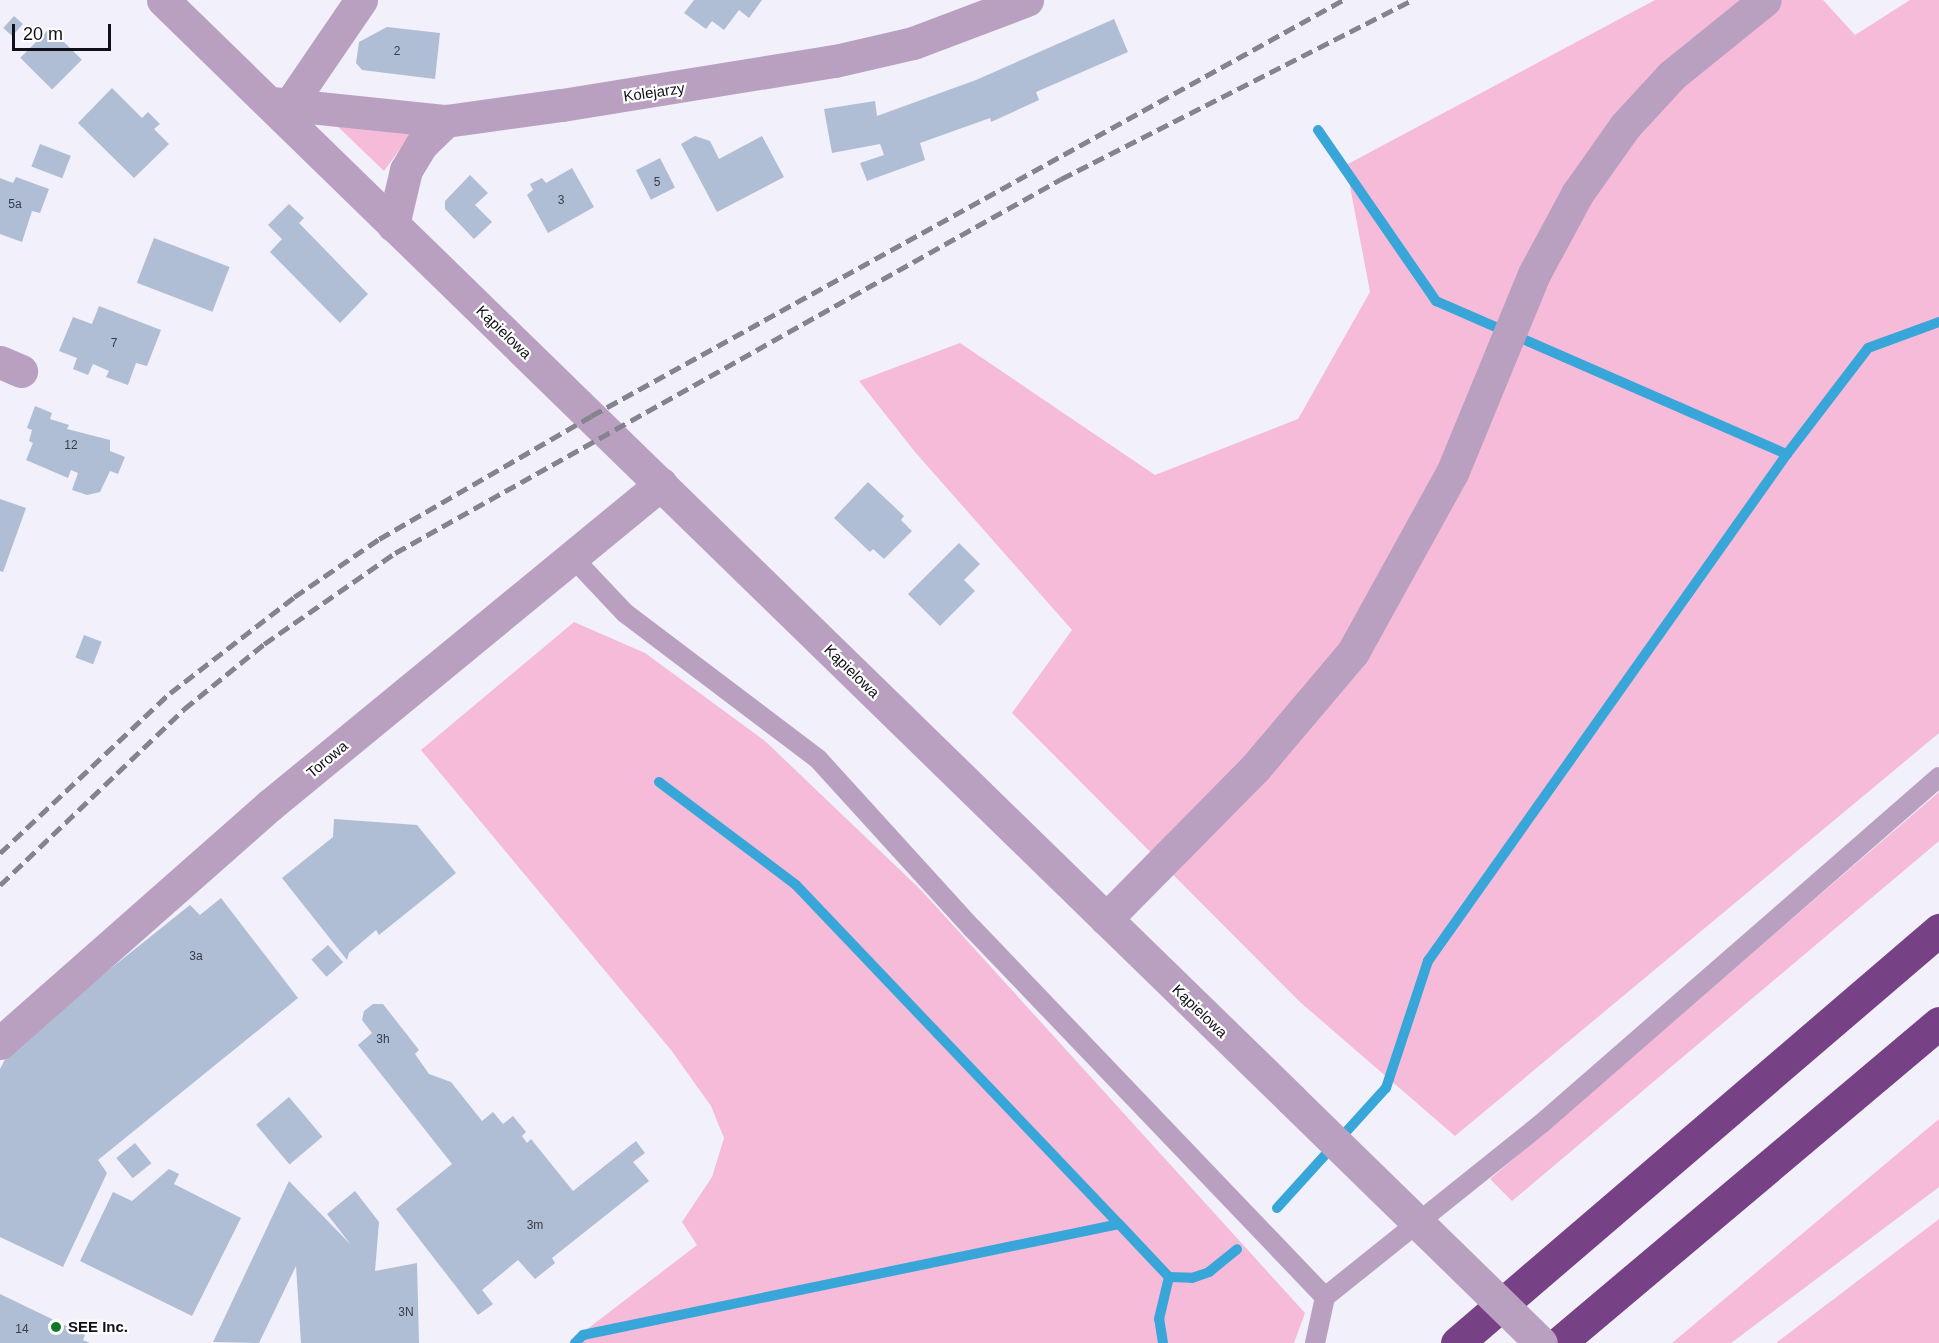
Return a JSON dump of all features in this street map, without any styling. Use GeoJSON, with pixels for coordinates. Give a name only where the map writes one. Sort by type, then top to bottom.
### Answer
{"type":"FeatureCollection","features":[{"type":"Feature","properties":{"kind":"highway"},"geometry":{"type":"LineString","coordinates":[[1456,1343],[1939,930]]}},
{"type":"Feature","properties":{"kind":"highway"},"geometry":{"type":"LineString","coordinates":[[1559,1343],[1939,1023]]}},
{"type":"Feature","properties":{"kind":"street","name":"Kąpielowa"},"geometry":{"type":"LineString","coordinates":[[163,0],[281,104],[393,225],[1541,1343]]}},
{"type":"Feature","properties":{"kind":"street"},"geometry":{"type":"LineString","coordinates":[[281,104],[362,0]]}},
{"type":"Feature","properties":{"kind":"street","name":"Kolejarzy"},"geometry":{"type":"LineString","coordinates":[[281,104],[446,121],[774,74],[913,43],[1027,0]]}},
{"type":"Feature","properties":{"kind":"street"},"geometry":{"type":"LineString","coordinates":[[1106,919],[1255,768],[1353,652],[1448,482],[1500,353],[1552,235],[1625,126],[1672,75],[1765,0]]}},
{"type":"Feature","properties":{"kind":"street"},"geometry":{"type":"LineString","coordinates":[[393,225],[406,170],[421,146],[446,121]]}},
{"type":"Feature","properties":{"kind":"street","name":"Torowa"},"geometry":{"type":"LineString","coordinates":[[0,1043],[270,806],[574,559],[661,484]]}},
{"type":"Feature","properties":{"kind":"lane"},"geometry":{"type":"LineString","coordinates":[[574,559],[625,613],[790,733],[826,766],[972,928],[1325,1297]]}},
{"type":"Feature","properties":{"kind":"lane"},"geometry":{"type":"LineString","coordinates":[[1315,1343],[1325,1297],[1541,1124],[1939,777]]}},
{"type":"Feature","properties":{"kind":"shaded area"},"geometry":{"type":"Polygon","coordinates":[[[1655,0],[1823,0],[1855,35],[1910,0],[1939,0],[1939,733],[1455,1136],[1300,1002],[1012,713],[1072,630],[915,452],[859,381],[960,343],[1155,475],[1298,419],[1370,292],[1346,165],[1655,0]]]}},
{"type":"Feature","properties":{"kind":"shaded area"},"geometry":{"type":"Polygon","coordinates":[[[331,120],[411,134],[384,171],[331,120]]]}},
{"type":"Feature","properties":{"kind":"shaded area"},"geometry":{"type":"Polygon","coordinates":[[[574,622],[645,653],[765,741],[921,890],[1305,1313],[1294,1343],[569,1343],[697,1245],[682,1222],[712,1177],[724,1138],[711,1106],[671,1050],[421,750],[574,622]]]}},
{"type":"Feature","properties":{"kind":"shaded area"},"geometry":{"type":"Polygon","coordinates":[[[1939,792],[1939,841],[1512,1201],[1490,1179],[1939,792]]]}},
{"type":"Feature","properties":{"kind":"shaded area"},"geometry":{"type":"Polygon","coordinates":[[[1939,1119],[1939,1187],[1731,1343],[1672,1343],[1939,1119]]]}},
{"type":"Feature","properties":{"kind":"shaded area"},"geometry":{"type":"Polygon","coordinates":[[[1939,1219],[1939,1343],[1776,1343],[1939,1219]]]}},
{"type":"Feature","properties":{"kind":"building"},"geometry":{"type":"Polygon","coordinates":[[[694,0],[762,0],[749,18],[739,10],[724,30],[712,21],[706,29],[684,13],[694,0]]]}},
{"type":"Feature","properties":{"kind":"building"},"geometry":{"type":"Polygon","coordinates":[[[14,16],[23,24],[12,36],[3,28],[14,16]]]}},
{"type":"Feature","properties":{"kind":"building"},"geometry":{"type":"Polygon","coordinates":[[[1114,19],[1128,52],[1036,92],[1039,100],[991,122],[990,118],[920,143],[925,160],[867,181],[860,163],[884,155],[880,144],[832,153],[824,109],[875,101],[877,116],[976,80],[1114,19]]]}},
{"type":"Feature","properties":{"kind":"building"},"geometry":{"type":"Polygon","coordinates":[[[387,27],[440,33],[435,79],[362,70],[356,63],[359,42],[387,27]]]}},
{"type":"Feature","properties":{"kind":"building"},"geometry":{"type":"Polygon","coordinates":[[[50,28],[82,60],[52,90],[20,58],[50,28]]]}},
{"type":"Feature","properties":{"kind":"building"},"geometry":{"type":"Polygon","coordinates":[[[112,88],[142,118],[148,112],[160,124],[154,129],[169,144],[134,178],[78,123],[112,88]]]}},
{"type":"Feature","properties":{"kind":"building"},"geometry":{"type":"Polygon","coordinates":[[[695,136],[710,141],[719,159],[762,136],[784,177],[717,212],[681,144],[695,136]]]}},
{"type":"Feature","properties":{"kind":"building"},"geometry":{"type":"Polygon","coordinates":[[[40,144],[71,156],[62,178],[31,166],[40,144]]]}},
{"type":"Feature","properties":{"kind":"building"},"geometry":{"type":"Polygon","coordinates":[[[660,158],[675,187],[651,200],[636,170],[660,158]]]}},
{"type":"Feature","properties":{"kind":"building"},"geometry":{"type":"Polygon","coordinates":[[[572,168],[594,207],[548,233],[527,195],[533,190],[530,184],[542,178],[546,183],[572,168]]]}},
{"type":"Feature","properties":{"kind":"building"},"geometry":{"type":"Polygon","coordinates":[[[470,175],[488,193],[475,205],[492,222],[474,239],[445,209],[445,201],[470,175]]]}},
{"type":"Feature","properties":{"kind":"building"},"geometry":{"type":"Polygon","coordinates":[[[16,177],[49,189],[40,213],[32,211],[22,242],[0,234],[0,178],[13,183],[16,177]]]}},
{"type":"Feature","properties":{"kind":"building"},"geometry":{"type":"Polygon","coordinates":[[[289,204],[304,218],[299,223],[368,294],[340,323],[270,252],[282,239],[268,225],[289,204]]]}},
{"type":"Feature","properties":{"kind":"building"},"geometry":{"type":"Polygon","coordinates":[[[154,238],[230,267],[212,312],[137,283],[154,238]]]}},
{"type":"Feature","properties":{"kind":"building"},"geometry":{"type":"Polygon","coordinates":[[[99,306],[161,330],[147,366],[136,363],[128,385],[106,377],[109,371],[93,364],[88,375],[73,369],[77,358],[59,351],[73,317],[92,324],[99,306]]]}},
{"type":"Feature","properties":{"kind":"building"},"geometry":{"type":"Polygon","coordinates":[[[35,406],[52,413],[50,419],[69,425],[67,429],[110,440],[110,451],[125,457],[118,474],[110,471],[100,492],[87,495],[72,490],[78,473],[71,470],[68,478],[26,460],[33,443],[29,441],[32,430],[27,428],[35,406]]]}},
{"type":"Feature","properties":{"kind":"building"},"geometry":{"type":"Polygon","coordinates":[[[868,482],[904,516],[901,520],[912,531],[884,559],[873,549],[870,552],[834,518],[868,482]]]}},
{"type":"Feature","properties":{"kind":"building"},"geometry":{"type":"Polygon","coordinates":[[[0,499],[26,508],[3,572],[0,571],[0,499]]]}},
{"type":"Feature","properties":{"kind":"building"},"geometry":{"type":"Polygon","coordinates":[[[959,543],[980,564],[964,580],[975,591],[940,626],[908,594],[959,543]]]}},
{"type":"Feature","properties":{"kind":"building"},"geometry":{"type":"Polygon","coordinates":[[[84,635],[102,642],[93,664],[75,657],[84,635]]]}},
{"type":"Feature","properties":{"kind":"building"},"geometry":{"type":"Polygon","coordinates":[[[334,819],[417,825],[456,873],[379,935],[376,930],[349,953],[347,960],[282,878],[333,837],[334,819]]]}},
{"type":"Feature","properties":{"kind":"building"},"geometry":{"type":"Polygon","coordinates":[[[221,898],[298,998],[98,1160],[107,1173],[63,1267],[0,1237],[0,1069],[10,1049],[190,905],[200,915],[221,898]]]}},
{"type":"Feature","properties":{"kind":"building"},"geometry":{"type":"Polygon","coordinates":[[[328,945],[343,962],[326,977],[311,959],[328,945]]]}},
{"type":"Feature","properties":{"kind":"building"},"geometry":{"type":"Polygon","coordinates":[[[373,1004],[383,1004],[419,1050],[415,1054],[429,1074],[451,1082],[482,1121],[493,1112],[503,1124],[513,1116],[526,1132],[522,1136],[527,1143],[531,1139],[573,1191],[636,1141],[645,1153],[633,1162],[649,1181],[552,1258],[555,1263],[535,1279],[518,1260],[482,1290],[493,1304],[478,1315],[396,1209],[452,1164],[358,1045],[372,1033],[362,1020],[364,1011],[373,1004]]]}},
{"type":"Feature","properties":{"kind":"building"},"geometry":{"type":"Polygon","coordinates":[[[289,1097],[322,1137],[289,1164],[256,1125],[289,1097]]]}},
{"type":"Feature","properties":{"kind":"building"},"geometry":{"type":"Polygon","coordinates":[[[135,1143],[151,1163],[133,1178],[116,1158],[135,1143]]]}},
{"type":"Feature","properties":{"kind":"building"},"geometry":{"type":"Polygon","coordinates":[[[169,1169],[179,1174],[174,1184],[241,1218],[192,1316],[80,1261],[113,1192],[132,1201],[169,1169]]]}},
{"type":"Feature","properties":{"kind":"building"},"geometry":{"type":"Polygon","coordinates":[[[289,1181],[351,1245],[327,1214],[355,1191],[379,1222],[375,1271],[417,1263],[419,1343],[301,1343],[296,1266],[259,1343],[213,1342],[289,1181]]]}},
{"type":"Feature","properties":{"kind":"building"},"geometry":{"type":"Polygon","coordinates":[[[0,1294],[85,1335],[83,1340],[90,1343],[0,1343],[0,1294]]]}},
{"type":"Feature","properties":{"kind":"waterway"},"geometry":{"type":"LineString","coordinates":[[1318,130],[1436,301],[1787,454]]}},
{"type":"Feature","properties":{"kind":"waterway"},"geometry":{"type":"LineString","coordinates":[[1277,1208],[1386,1088],[1428,961],[1787,454],[1868,348],[1939,322]]}},
{"type":"Feature","properties":{"kind":"waterway"},"geometry":{"type":"LineString","coordinates":[[659,782],[796,885],[1119,1224]]}},
{"type":"Feature","properties":{"kind":"waterway"},"geometry":{"type":"LineString","coordinates":[[575,1343],[583,1335],[1119,1224],[1169,1277],[1192,1278],[1209,1272],[1237,1249]]}},
{"type":"Feature","properties":{"kind":"waterway"},"geometry":{"type":"LineString","coordinates":[[1163,1343],[1159,1319],[1169,1277]]}},
{"type":"Feature","properties":{"kind":"railway"},"geometry":{"type":"LineString","coordinates":[[0,853],[170,693],[294,597],[379,539],[591,416],[1343,0]]}},
{"type":"Feature","properties":{"kind":"railway"},"geometry":{"type":"LineString","coordinates":[[0,885],[184,709],[264,644],[395,553],[1061,179],[1413,0]]}},
{"type":"Feature","properties":{"kind":"place","name":"SEE Inc."},"geometry":{"type":"Point","coordinates":[56,1327]}}]}
